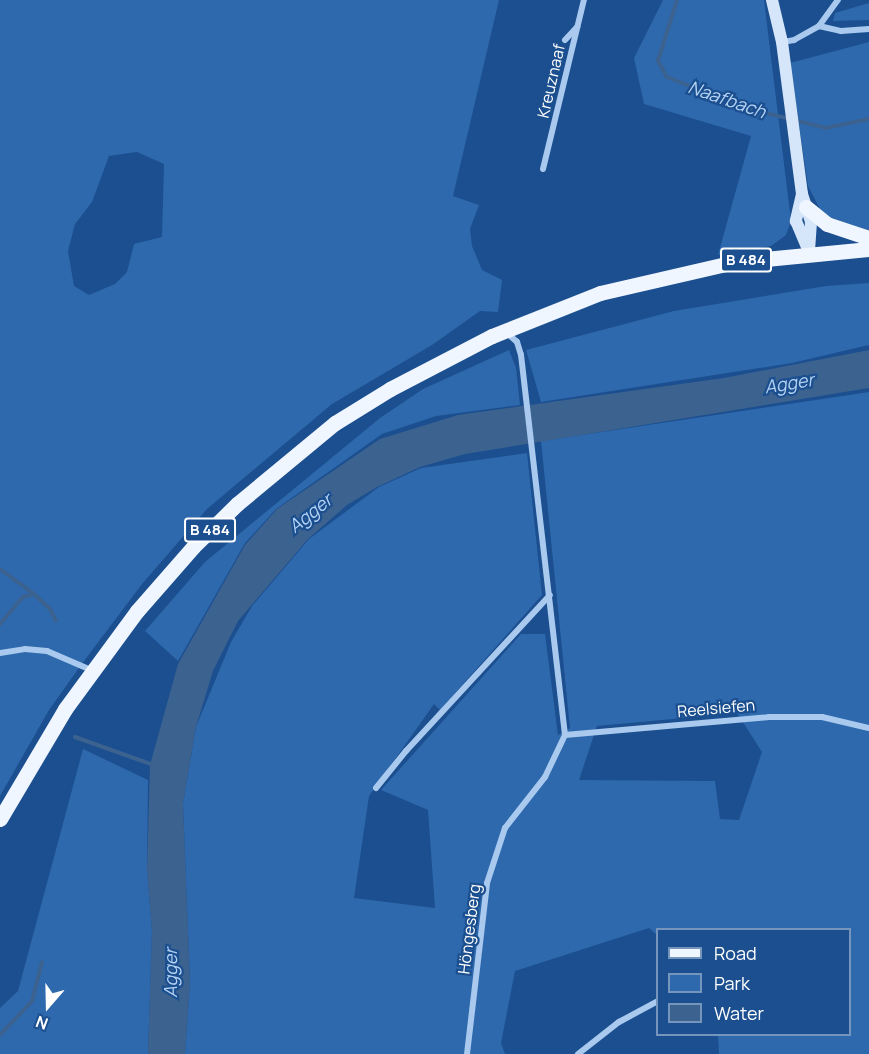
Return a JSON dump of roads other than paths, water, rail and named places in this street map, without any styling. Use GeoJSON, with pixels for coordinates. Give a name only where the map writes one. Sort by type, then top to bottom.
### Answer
{"type":"FeatureCollection","features":[{"type":"Feature","properties":{"kind":"main road"},"geometry":{"type":"LineString","coordinates":[[804,201],[827,224],[869,238]]}},
{"type":"Feature","properties":{"kind":"main road","name":"B 484"},"geometry":{"type":"LineString","coordinates":[[0,819],[92,670],[193,547],[282,464],[335,423],[390,389],[504,330],[600,293],[682,271],[809,252],[869,249]]}},
{"type":"Feature","properties":{"kind":"street","name":"Kreuznaaf"},"geometry":{"type":"LineString","coordinates":[[543,169],[584,0]]}},
{"type":"Feature","properties":{"kind":"street"},"geometry":{"type":"LineString","coordinates":[[772,0],[782,42],[804,201],[811,222],[809,252]]}},
{"type":"Feature","properties":{"kind":"street"},"geometry":{"type":"LineString","coordinates":[[782,42],[794,40],[819,26],[838,0]]}},
{"type":"Feature","properties":{"kind":"street"},"geometry":{"type":"LineString","coordinates":[[819,26],[841,31],[869,29]]}},
{"type":"Feature","properties":{"kind":"street"},"geometry":{"type":"LineString","coordinates":[[565,40],[578,27]]}},
{"type":"Feature","properties":{"kind":"street"},"geometry":{"type":"LineString","coordinates":[[504,330],[517,342],[522,367],[557,648],[565,735]]}},
{"type":"Feature","properties":{"kind":"street"},"geometry":{"type":"LineString","coordinates":[[376,788],[550,595]]}},
{"type":"Feature","properties":{"kind":"street"},"geometry":{"type":"LineString","coordinates":[[0,653],[25,649],[47,651],[92,670]]}},
{"type":"Feature","properties":{"kind":"street","name":"Reelsiefen"},"geometry":{"type":"LineString","coordinates":[[565,735],[769,717],[822,717],[869,728]]}},
{"type":"Feature","properties":{"kind":"street","name":"Höngesberg"},"geometry":{"type":"LineString","coordinates":[[467,1054],[487,884],[505,828],[545,777],[565,735]]}},
{"type":"Feature","properties":{"kind":"street"},"geometry":{"type":"LineString","coordinates":[[578,1054],[619,1023],[656,1001]]}},
{"type":"Feature","properties":{"kind":"water","name":"Agger"},"geometry":{"type":"Polygon","coordinates":[[[869,350],[869,388],[465,454],[420,467],[377,487],[347,505],[308,539],[238,621],[213,671],[196,727],[183,804],[190,982],[185,1054],[148,1054],[152,931],[147,870],[150,765],[178,664],[245,545],[277,509],[380,439],[458,415],[724,378],[869,350]]]}},
{"type":"Feature","properties":{"kind":"waterway","name":"Naafbach"},"geometry":{"type":"LineString","coordinates":[[677,0],[658,61],[667,77],[746,108],[826,128],[869,119]]}},
{"type":"Feature","properties":{"kind":"waterway"},"geometry":{"type":"LineString","coordinates":[[0,569],[34,594]]}},
{"type":"Feature","properties":{"kind":"waterway"},"geometry":{"type":"LineString","coordinates":[[0,624],[23,597],[34,594],[50,609],[56,621]]}},
{"type":"Feature","properties":{"kind":"waterway"},"geometry":{"type":"LineString","coordinates":[[75,737],[153,765]]}},
{"type":"Feature","properties":{"kind":"waterway"},"geometry":{"type":"LineString","coordinates":[[0,1035],[32,1001],[42,962]]}}]}
